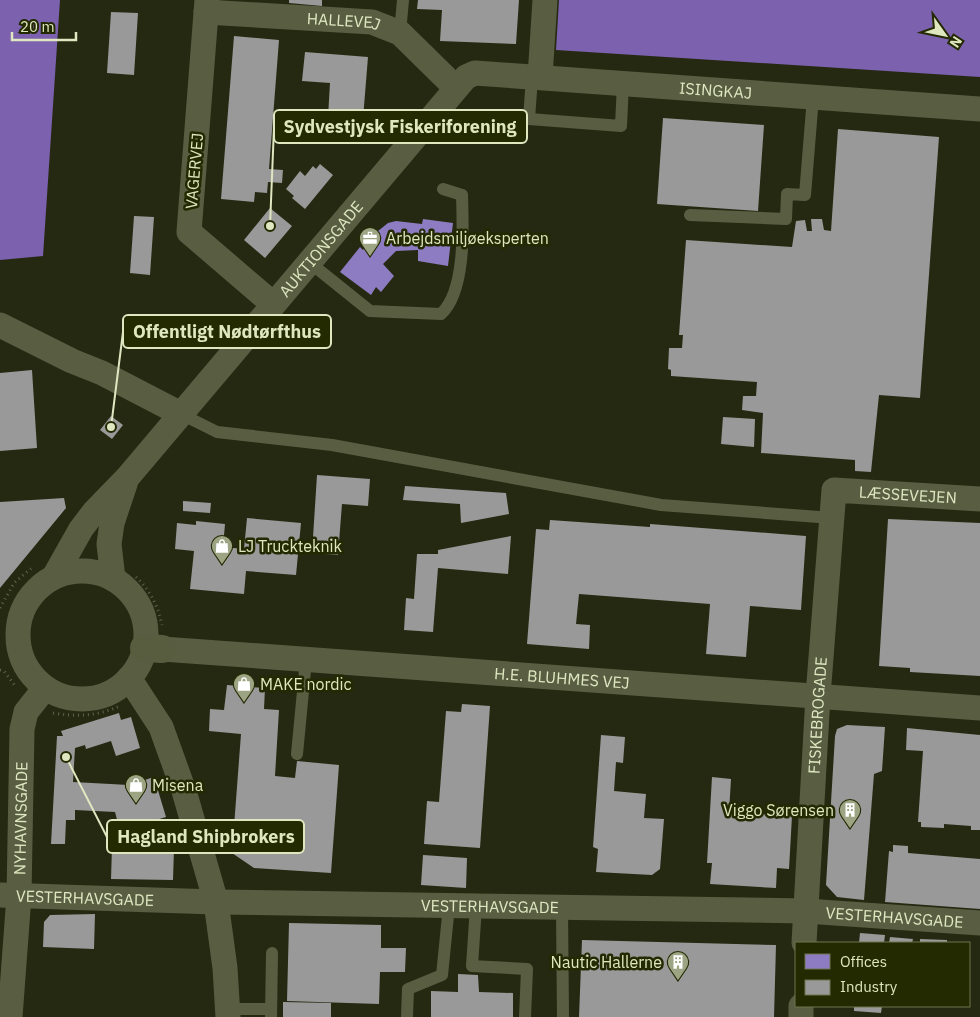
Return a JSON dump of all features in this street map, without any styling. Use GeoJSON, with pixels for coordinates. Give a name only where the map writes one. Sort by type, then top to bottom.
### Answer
{"type":"FeatureCollection","features":[{"type":"Feature","properties":{"kind":"street"},"geometry":{"type":"LineString","coordinates":[[536,77],[545,0]]}},
{"type":"Feature","properties":{"kind":"street","name":"HALLEVEJ"},"geometry":{"type":"LineString","coordinates":[[207,6],[372,22],[400,34],[456,88]]}},
{"type":"Feature","properties":{"kind":"street","name":"VAGERVEJ"},"geometry":{"type":"LineString","coordinates":[[207,6],[189,232],[273,304]]}},
{"type":"Feature","properties":{"kind":"street","name":"ISINGKAJ"},"geometry":{"type":"LineString","coordinates":[[456,88],[466,77],[475,73],[980,109]]}},
{"type":"Feature","properties":{"kind":"street","name":"AUKTIONSGADE"},"geometry":{"type":"LineString","coordinates":[[54,577],[85,524],[127,478],[456,88]]}},
{"type":"Feature","properties":{"kind":"street"},"geometry":{"type":"LineString","coordinates":[[0,325],[102,373],[181,414]]}},
{"type":"Feature","properties":{"kind":"street","name":"AUKTIONSGADE"},"geometry":{"type":"LineString","coordinates":[[114,579],[110,537],[112,524],[127,478]]}},
{"type":"Feature","properties":{"kind":"street","name":"FISKEBROGADE"},"geometry":{"type":"LineString","coordinates":[[804,942],[818,696],[834,490]]}},
{"type":"Feature","properties":{"kind":"street","name":"LÆSSEVEJEN"},"geometry":{"type":"LineString","coordinates":[[834,490],[980,499]]}},
{"type":"Feature","properties":{"kind":"street"},"geometry":{"type":"LineString","coordinates":[[134,686],[89,698],[40,695],[34,678],[24,664],[5,663],[18,636],[5,616],[54,577],[68,572],[84,570],[114,579],[130,593],[142,611],[153,649],[139,664],[134,686],[160,727],[184,790],[216,902],[225,968],[228,1013]]}},
{"type":"Feature","properties":{"kind":"street","name":"H.E. BLUHMES VEJ"},"geometry":{"type":"LineString","coordinates":[[153,649],[980,708]]}},
{"type":"Feature","properties":{"kind":"street","name":"NYHAVNSGADE"},"geometry":{"type":"LineString","coordinates":[[10,1017],[9,895],[22,729],[26,712],[40,695]]}},
{"type":"Feature","properties":{"kind":"street","name":"VESTERHAVSGADE"},"geometry":{"type":"LineString","coordinates":[[9,895],[216,902],[806,911],[980,923]]}},
{"type":"Feature","properties":{"kind":"lane"},"geometry":{"type":"LineString","coordinates":[[400,34],[403,0]]}},
{"type":"Feature","properties":{"kind":"lane"},"geometry":{"type":"LineString","coordinates":[[536,77],[529,119],[621,126],[623,83]]}},
{"type":"Feature","properties":{"kind":"lane"},"geometry":{"type":"LineString","coordinates":[[690,214],[786,219],[787,194],[805,195],[813,97]]}},
{"type":"Feature","properties":{"kind":"lane"},"geometry":{"type":"LineString","coordinates":[[309,262],[370,311],[441,314],[450,306],[456,288],[463,228],[462,195],[443,189]]}},
{"type":"Feature","properties":{"kind":"lane"},"geometry":{"type":"LineString","coordinates":[[181,414],[216,432],[332,446],[661,505],[832,518]]}},
{"type":"Feature","properties":{"kind":"lane"},"geometry":{"type":"LineString","coordinates":[[297,754],[306,660]]}},
{"type":"Feature","properties":{"kind":"lane"},"geometry":{"type":"LineString","coordinates":[[407,1017],[408,989],[442,975],[449,906]]}},
{"type":"Feature","properties":{"kind":"lane"},"geometry":{"type":"LineString","coordinates":[[476,906],[472,966],[527,969],[525,1017]]}},
{"type":"Feature","properties":{"kind":"lane"},"geometry":{"type":"LineString","coordinates":[[562,908],[563,1017]]}},
{"type":"Feature","properties":{"kind":"lane"},"geometry":{"type":"LineString","coordinates":[[228,1013],[271,1013],[272,953]]}},
{"type":"Feature","properties":{"kind":"path"},"geometry":{"type":"LineString","coordinates":[[5,663],[19,692],[40,695],[46,711],[72,716],[96,715],[120,707],[134,686]]}},
{"type":"Feature","properties":{"kind":"shaded area"},"geometry":{"type":"Polygon","coordinates":[[[0,0],[60,0],[43,256],[0,260],[0,0]]]}},
{"type":"Feature","properties":{"kind":"shaded area"},"geometry":{"type":"Polygon","coordinates":[[[559,0],[980,0],[980,77],[556,50],[559,0]]]}},
{"type":"Feature","properties":{"kind":"building: Offices","name":"Arbejdsmiljøeksperten"},"geometry":{"type":"Polygon","coordinates":[[[423,219],[453,223],[448,266],[418,261],[418,250],[396,251],[383,264],[394,276],[381,292],[376,287],[371,295],[340,272],[360,247],[363,250],[373,235],[388,223],[396,221],[422,224],[423,219]]]}},
{"type":"Feature","properties":{"kind":"building: Industry"},"geometry":{"type":"Polygon","coordinates":[[[289,0],[322,0],[322,6],[289,3],[289,0]]]}},
{"type":"Feature","properties":{"kind":"building: Industry"},"geometry":{"type":"Polygon","coordinates":[[[418,0],[519,0],[516,44],[440,41],[442,10],[417,9],[418,0]]]}},
{"type":"Feature","properties":{"kind":"building: Industry"},"geometry":{"type":"Polygon","coordinates":[[[111,12],[138,13],[134,75],[107,73],[111,12]]]}},
{"type":"Feature","properties":{"kind":"building: Industry"},"geometry":{"type":"Polygon","coordinates":[[[234,36],[279,40],[269,169],[283,170],[282,183],[268,182],[267,193],[255,192],[254,202],[221,199],[234,36]]]}},
{"type":"Feature","properties":{"kind":"building: Industry"},"geometry":{"type":"Polygon","coordinates":[[[305,52],[368,57],[361,143],[326,140],[327,132],[319,131],[321,116],[328,117],[330,83],[302,81],[305,52]]]}},
{"type":"Feature","properties":{"kind":"building: Industry"},"geometry":{"type":"Polygon","coordinates":[[[663,118],[764,125],[758,211],[657,204],[663,118]]]}},
{"type":"Feature","properties":{"kind":"building: Industry"},"geometry":{"type":"Polygon","coordinates":[[[838,129],[939,137],[920,398],[879,395],[871,472],[855,471],[855,460],[761,453],[763,413],[742,410],[743,396],[756,396],[757,382],[671,376],[671,370],[668,369],[669,348],[682,348],[683,335],[679,335],[686,240],[792,247],[796,221],[805,220],[807,231],[812,231],[811,219],[822,219],[824,230],[831,231],[838,129]]]}},
{"type":"Feature","properties":{"kind":"building: Industry"},"geometry":{"type":"Polygon","coordinates":[[[320,164],[333,175],[305,209],[292,198],[294,196],[286,189],[300,171],[305,176],[313,166],[316,169],[320,164]]]}},
{"type":"Feature","properties":{"kind":"building: Industry"},"geometry":{"type":"Polygon","coordinates":[[[270,208],[292,226],[265,258],[244,240],[270,208]]]}},
{"type":"Feature","properties":{"kind":"building: Industry"},"geometry":{"type":"Polygon","coordinates":[[[134,216],[154,217],[150,275],[130,273],[134,216]]]}},
{"type":"Feature","properties":{"kind":"building: Industry"},"geometry":{"type":"Polygon","coordinates":[[[32,370],[37,448],[0,451],[0,373],[32,370]]]}},
{"type":"Feature","properties":{"kind":"building: Industry"},"geometry":{"type":"Polygon","coordinates":[[[111,416],[123,425],[112,439],[100,430],[111,416]]]}},
{"type":"Feature","properties":{"kind":"building: Industry"},"geometry":{"type":"Polygon","coordinates":[[[723,417],[755,419],[754,447],[721,444],[723,417]]]}},
{"type":"Feature","properties":{"kind":"building: Industry"},"geometry":{"type":"Polygon","coordinates":[[[317,475],[370,479],[368,506],[342,504],[338,555],[312,553],[317,475]]]}},
{"type":"Feature","properties":{"kind":"building: Industry"},"geometry":{"type":"Polygon","coordinates":[[[405,486],[506,493],[509,514],[461,523],[460,504],[403,500],[405,486]]]}},
{"type":"Feature","properties":{"kind":"building: Industry"},"geometry":{"type":"Polygon","coordinates":[[[64,498],[66,508],[0,588],[0,502],[64,498]]]}},
{"type":"Feature","properties":{"kind":"building: Industry"},"geometry":{"type":"Polygon","coordinates":[[[183,501],[211,503],[210,513],[183,511],[183,501]]]}},
{"type":"Feature","properties":{"kind":"building: Industry"},"geometry":{"type":"Polygon","coordinates":[[[247,518],[301,523],[296,575],[246,571],[244,594],[190,589],[194,551],[175,549],[177,523],[196,525],[196,521],[225,524],[223,547],[244,549],[247,518]]]}},
{"type":"Feature","properties":{"kind":"building: Industry"},"geometry":{"type":"Polygon","coordinates":[[[888,519],[980,523],[980,676],[910,672],[910,668],[879,666],[888,519]]]}},
{"type":"Feature","properties":{"kind":"building: Industry"},"geometry":{"type":"Polygon","coordinates":[[[550,520],[650,527],[650,524],[806,536],[801,610],[750,606],[746,657],[706,654],[710,604],[579,594],[576,624],[590,625],[589,649],[527,644],[536,529],[549,530],[550,520]]]}},
{"type":"Feature","properties":{"kind":"building: Industry"},"geometry":{"type":"Polygon","coordinates":[[[511,536],[508,574],[438,568],[433,632],[404,630],[406,598],[414,599],[417,554],[438,554],[438,550],[511,536]]]}},
{"type":"Feature","properties":{"kind":"building: Industry"},"geometry":{"type":"Polygon","coordinates":[[[227,685],[265,688],[264,709],[279,710],[275,776],[295,778],[297,761],[339,765],[331,873],[254,868],[232,853],[241,734],[209,731],[210,709],[224,710],[227,685]]]}},
{"type":"Feature","properties":{"kind":"building: Industry"},"geometry":{"type":"Polygon","coordinates":[[[462,704],[490,706],[480,848],[424,844],[427,801],[439,802],[446,711],[461,712],[462,704]]]}},
{"type":"Feature","properties":{"kind":"building: Industry"},"geometry":{"type":"Polygon","coordinates":[[[119,713],[121,720],[131,717],[140,748],[116,756],[111,741],[86,749],[85,745],[75,748],[73,782],[129,785],[154,777],[166,817],[120,831],[115,812],[75,810],[75,820],[66,820],[65,844],[51,844],[57,736],[63,736],[61,731],[119,713]]]}},
{"type":"Feature","properties":{"kind":"building: Industry","name":"Viggo Sørensen"},"geometry":{"type":"Polygon","coordinates":[[[847,725],[885,727],[882,771],[874,774],[864,900],[837,897],[826,885],[835,736],[837,729],[847,725]]]}},
{"type":"Feature","properties":{"kind":"building: Industry"},"geometry":{"type":"Polygon","coordinates":[[[907,728],[980,735],[980,830],[971,830],[971,826],[944,824],[944,828],[921,827],[921,822],[918,822],[923,751],[906,750],[907,728]]]}},
{"type":"Feature","properties":{"kind":"building: Industry"},"geometry":{"type":"Polygon","coordinates":[[[601,735],[625,737],[623,763],[616,762],[614,791],[646,794],[644,818],[664,819],[660,869],[652,875],[596,872],[598,849],[593,847],[601,735]]]}},
{"type":"Feature","properties":{"kind":"building: Industry"},"geometry":{"type":"Polygon","coordinates":[[[712,777],[731,779],[729,812],[792,816],[789,869],[777,868],[776,888],[710,884],[712,863],[707,863],[712,777]]]}},
{"type":"Feature","properties":{"kind":"building: Industry"},"geometry":{"type":"Polygon","coordinates":[[[893,845],[908,846],[908,853],[980,859],[980,909],[885,902],[889,851],[893,852],[893,845]]]}},
{"type":"Feature","properties":{"kind":"building: Industry"},"geometry":{"type":"Polygon","coordinates":[[[112,847],[174,848],[173,880],[111,879],[112,847]]]}},
{"type":"Feature","properties":{"kind":"building: Industry"},"geometry":{"type":"Polygon","coordinates":[[[423,855],[467,858],[466,888],[421,885],[423,855]]]}},
{"type":"Feature","properties":{"kind":"building: Industry"},"geometry":{"type":"Polygon","coordinates":[[[95,914],[94,949],[43,947],[44,922],[50,915],[95,914]]]}},
{"type":"Feature","properties":{"kind":"building: Industry"},"geometry":{"type":"Polygon","coordinates":[[[289,923],[381,925],[381,948],[406,948],[405,972],[380,972],[379,1004],[287,1001],[289,923]]]}},
{"type":"Feature","properties":{"kind":"building: Industry"},"geometry":{"type":"Polygon","coordinates":[[[860,933],[885,935],[884,942],[859,942],[860,933]]]}},
{"type":"Feature","properties":{"kind":"building: Industry"},"geometry":{"type":"Polygon","coordinates":[[[890,937],[913,939],[912,942],[889,942],[890,937]]]}},
{"type":"Feature","properties":{"kind":"building: Industry"},"geometry":{"type":"Polygon","coordinates":[[[920,939],[947,940],[947,942],[920,942],[920,939]]]}},
{"type":"Feature","properties":{"kind":"building: Industry","name":"Nautic Hallerne"},"geometry":{"type":"Polygon","coordinates":[[[582,940],[776,945],[774,1017],[579,1017],[582,940]]]}},
{"type":"Feature","properties":{"kind":"building: Industry"},"geometry":{"type":"Polygon","coordinates":[[[458,974],[478,975],[479,992],[513,993],[513,1017],[431,1017],[431,991],[458,992],[458,974]]]}},
{"type":"Feature","properties":{"kind":"building: Industry"},"geometry":{"type":"Polygon","coordinates":[[[283,1002],[331,1003],[331,1017],[283,1017],[283,1002]]]}},
{"type":"Feature","properties":{"kind":"building: Industry"},"geometry":{"type":"Polygon","coordinates":[[[854,1007],[882,1007],[881,1013],[854,1011],[854,1007]]]}},
{"type":"Feature","properties":{"kind":"place","name":"Sydvestjysk Fiskeriforening"},"geometry":{"type":"Point","coordinates":[270,226]}},
{"type":"Feature","properties":{"kind":"place","name":"Arbejdsmiljøeksperten"},"geometry":{"type":"Point","coordinates":[370,257]}},
{"type":"Feature","properties":{"kind":"place","name":"Offentligt Nødtørfthus"},"geometry":{"type":"Point","coordinates":[111,427]}},
{"type":"Feature","properties":{"kind":"place","name":"LJ Truckteknik"},"geometry":{"type":"Point","coordinates":[222,565]}},
{"type":"Feature","properties":{"kind":"place","name":"MAKE nordic"},"geometry":{"type":"Point","coordinates":[244,703]}},
{"type":"Feature","properties":{"kind":"place","name":"Hagland Shipbrokers"},"geometry":{"type":"Point","coordinates":[66,757]}},
{"type":"Feature","properties":{"kind":"place","name":"Misena"},"geometry":{"type":"Point","coordinates":[136,804]}},
{"type":"Feature","properties":{"kind":"place","name":"Viggo Sørensen"},"geometry":{"type":"Point","coordinates":[850,829]}},
{"type":"Feature","properties":{"kind":"place","name":"Nautic Hallerne"},"geometry":{"type":"Point","coordinates":[678,981]}}]}
